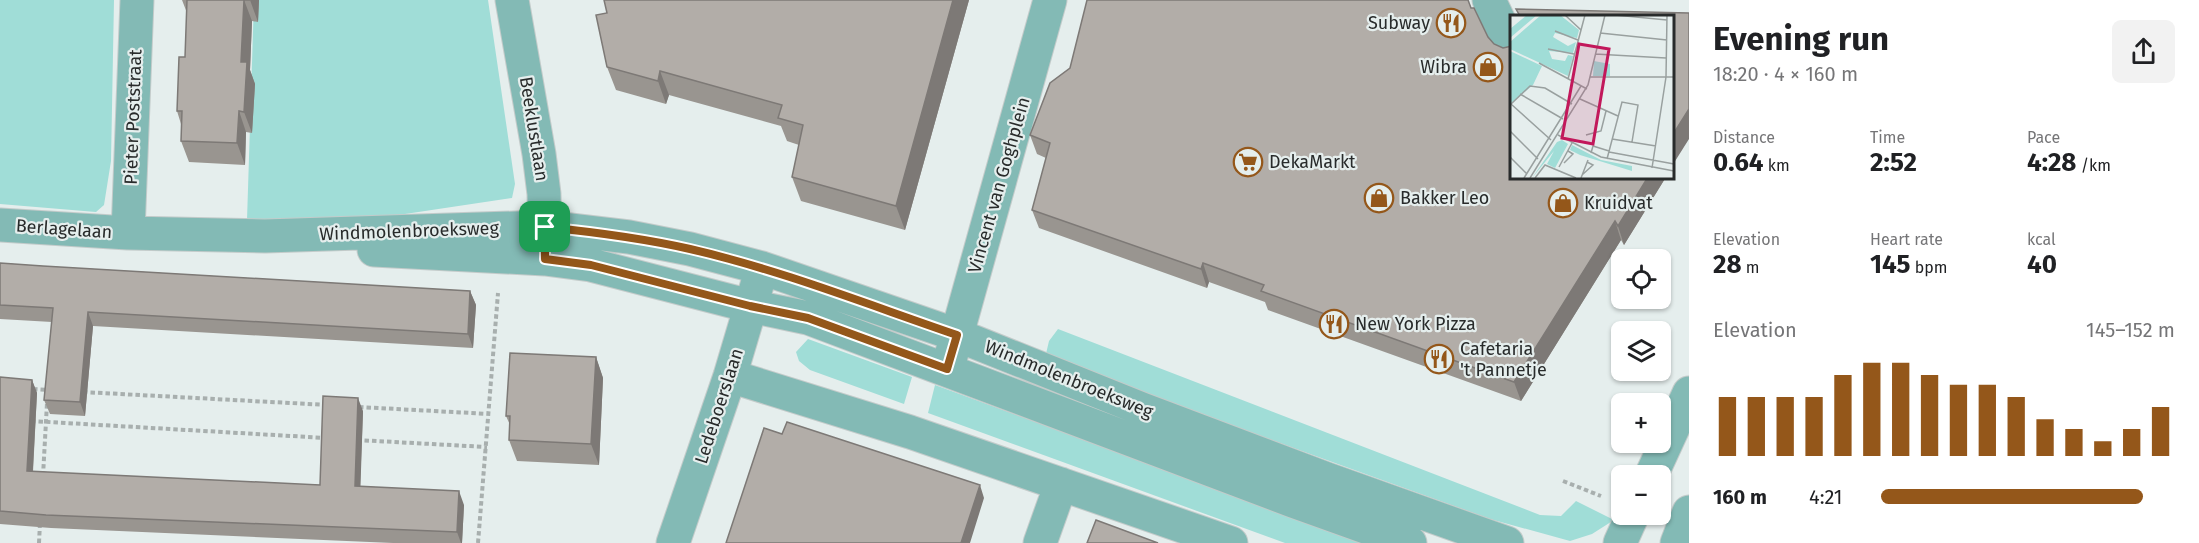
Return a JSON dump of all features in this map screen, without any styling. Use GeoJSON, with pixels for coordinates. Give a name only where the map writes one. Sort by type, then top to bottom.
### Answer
{"type":"FeatureCollection","features":[{"type":"Feature","properties":{"kind":"street","name":"Pieter Poststraat"},"geometry":{"type":"LineString","coordinates":[[128,233],[137,0]]}},
{"type":"Feature","properties":{"kind":"street","name":"Beeklustlaan"},"geometry":{"type":"LineString","coordinates":[[512,0],[539,154],[544,194],[545,243]]}},
{"type":"Feature","properties":{"kind":"street","name":"Vincent van Goghplein"},"geometry":{"type":"LineString","coordinates":[[947,369],[1050,0]]}},
{"type":"Feature","properties":{"kind":"street"},"geometry":{"type":"LineString","coordinates":[[1488,0],[1510,44]]}},
{"type":"Feature","properties":{"kind":"street","name":"Berlagelaan"},"geometry":{"type":"LineString","coordinates":[[0,225],[128,233]]}},
{"type":"Feature","properties":{"kind":"street","name":"Windmolenbroeksweg"},"geometry":{"type":"LineString","coordinates":[[128,233],[545,243],[628,237],[690,249],[762,268],[957,335],[1294,466],[1507,543]]}},
{"type":"Feature","properties":{"kind":"street","name":"Windmolenbroeksweg"},"geometry":{"type":"LineString","coordinates":[[265,236],[395,252],[501,258],[545,243],[602,267],[750,306],[808,318],[1410,543]]}},
{"type":"Feature","properties":{"kind":"street","name":"Ledeboerslaan"},"geometry":{"type":"LineString","coordinates":[[673,543],[730,376],[762,268]]}},
{"type":"Feature","properties":{"kind":"street"},"geometry":{"type":"LineString","coordinates":[[730,376],[910,432],[1231,543]]}},
{"type":"Feature","properties":{"kind":"street"},"geometry":{"type":"LineString","coordinates":[[1656,465],[1689,393]]}},
{"type":"Feature","properties":{"kind":"street"},"geometry":{"type":"LineString","coordinates":[[1040,543],[1061,484]]}},
{"type":"Feature","properties":{"kind":"street"},"geometry":{"type":"LineString","coordinates":[[1677,543],[1689,512]]}},
{"type":"Feature","properties":{"kind":"street"},"geometry":{"type":"LineString","coordinates":[[1620,543],[1628,525]]}},
{"type":"Feature","properties":{"kind":"path"},"geometry":{"type":"LineString","coordinates":[[478,543],[501,258]]}},
{"type":"Feature","properties":{"kind":"path"},"geometry":{"type":"LineString","coordinates":[[43,477],[49,379]]}},
{"type":"Feature","properties":{"kind":"path"},"geometry":{"type":"LineString","coordinates":[[29,389],[61,391]]}},
{"type":"Feature","properties":{"kind":"path"},"geometry":{"type":"LineString","coordinates":[[73,392],[335,406]]}},
{"type":"Feature","properties":{"kind":"path"},"geometry":{"type":"LineString","coordinates":[[359,407],[490,414]]}},
{"type":"Feature","properties":{"kind":"path"},"geometry":{"type":"LineString","coordinates":[[23,421],[332,438]]}},
{"type":"Feature","properties":{"kind":"path"},"geometry":{"type":"LineString","coordinates":[[356,440],[487,447]]}},
{"type":"Feature","properties":{"kind":"path"},"geometry":{"type":"LineString","coordinates":[[1563,481],[1602,496]]}},
{"type":"Feature","properties":{"kind":"path"},"geometry":{"type":"LineString","coordinates":[[39,543],[40,521]]}},
{"type":"Feature","properties":{"kind":"shaded area"},"geometry":{"type":"Polygon","coordinates":[[[0,0],[114,0],[111,161],[104,205],[96,212],[0,204],[0,0]]]}},
{"type":"Feature","properties":{"kind":"shaded area"},"geometry":{"type":"Polygon","coordinates":[[[254,0],[488,0],[515,184],[512,198],[325,226],[247,220],[254,0]]]}},
{"type":"Feature","properties":{"kind":"shaded area"},"geometry":{"type":"Polygon","coordinates":[[[1058,329],[1540,515],[1561,516],[1576,501],[1611,518],[1611,522],[1592,534],[1570,541],[1490,519],[1045,358],[1049,341],[1058,329]]]}},
{"type":"Feature","properties":{"kind":"shaded area"},"geometry":{"type":"Polygon","coordinates":[[[808,339],[912,377],[904,404],[810,370],[799,361],[796,352],[808,339]]]}},
{"type":"Feature","properties":{"kind":"shaded area"},"geometry":{"type":"Polygon","coordinates":[[[935,385],[1366,543],[1285,543],[928,413],[935,385]]]}},
{"type":"Feature","properties":{"kind":"building"},"geometry":{"type":"Polygon","coordinates":[[[187,0],[244,0],[241,62],[247,62],[244,112],[239,111],[237,143],[181,141],[182,111],[177,111],[179,57],[185,57],[187,0]]]}},
{"type":"Feature","properties":{"kind":"building"},"geometry":{"type":"Polygon","coordinates":[[[604,0],[953,0],[896,206],[792,177],[803,125],[778,118],[782,105],[660,71],[658,81],[607,67],[596,15],[607,13],[604,0]]]}},
{"type":"Feature","properties":{"kind":"building"},"geometry":{"type":"Polygon","coordinates":[[[1087,0],[1468,0],[1494,44],[1503,48],[1510,46],[1510,178],[1647,178],[1618,226],[1615,221],[1514,382],[1261,291],[1264,285],[1203,263],[1201,269],[1032,210],[1050,143],[1030,135],[1050,83],[1070,68],[1087,0]]]}},
{"type":"Feature","properties":{"kind":"building"},"geometry":{"type":"Polygon","coordinates":[[[1516,9],[1689,13],[1689,109],[1674,133],[1674,15],[1519,15],[1516,9]]]}},
{"type":"Feature","properties":{"kind":"building"},"geometry":{"type":"Polygon","coordinates":[[[0,263],[470,291],[468,334],[88,312],[80,402],[44,400],[53,308],[0,305],[0,263]]]}},
{"type":"Feature","properties":{"kind":"building"},"geometry":{"type":"Polygon","coordinates":[[[510,353],[596,357],[591,444],[509,440],[510,416],[506,416],[510,353]]]}},
{"type":"Feature","properties":{"kind":"building"},"geometry":{"type":"Polygon","coordinates":[[[0,377],[32,380],[27,471],[320,485],[323,396],[358,398],[355,486],[459,491],[457,532],[46,515],[0,511],[0,377]]]}},
{"type":"Feature","properties":{"kind":"building"},"geometry":{"type":"Polygon","coordinates":[[[787,422],[980,485],[961,543],[726,543],[764,428],[782,434],[787,422]]]}},
{"type":"Feature","properties":{"kind":"building"},"geometry":{"type":"Polygon","coordinates":[[[1096,520],[1158,543],[1087,543],[1096,520]]]}},
{"type":"Feature","properties":{"kind":"place","name":"Subway"},"geometry":{"type":"Point","coordinates":[1451,23]}},
{"type":"Feature","properties":{"kind":"place","name":"Wibra"},"geometry":{"type":"Point","coordinates":[1488,67]}},
{"type":"Feature","properties":{"kind":"place","name":"DekaMarkt"},"geometry":{"type":"Point","coordinates":[1248,162]}},
{"type":"Feature","properties":{"kind":"place","name":"Bakker Leo"},"geometry":{"type":"Point","coordinates":[1379,198]}},
{"type":"Feature","properties":{"kind":"place","name":"Kruidvat"},"geometry":{"type":"Point","coordinates":[1563,203]}},
{"type":"Feature","properties":{"kind":"place","name":"New York Pizza"},"geometry":{"type":"Point","coordinates":[1334,324]}},
{"type":"Feature","properties":{"kind":"place","name":"Cafetaria 't Pannetje"},"geometry":{"type":"Point","coordinates":[1439,359]}},
{"type":"Feature","properties":{"kind":"route"},"geometry":{"type":"LineString","coordinates":[[545,227],[628,237],[690,249],[762,268],[957,335],[947,369],[808,318],[750,306],[636,275],[591,265],[545,259],[545,227]]}}]}
